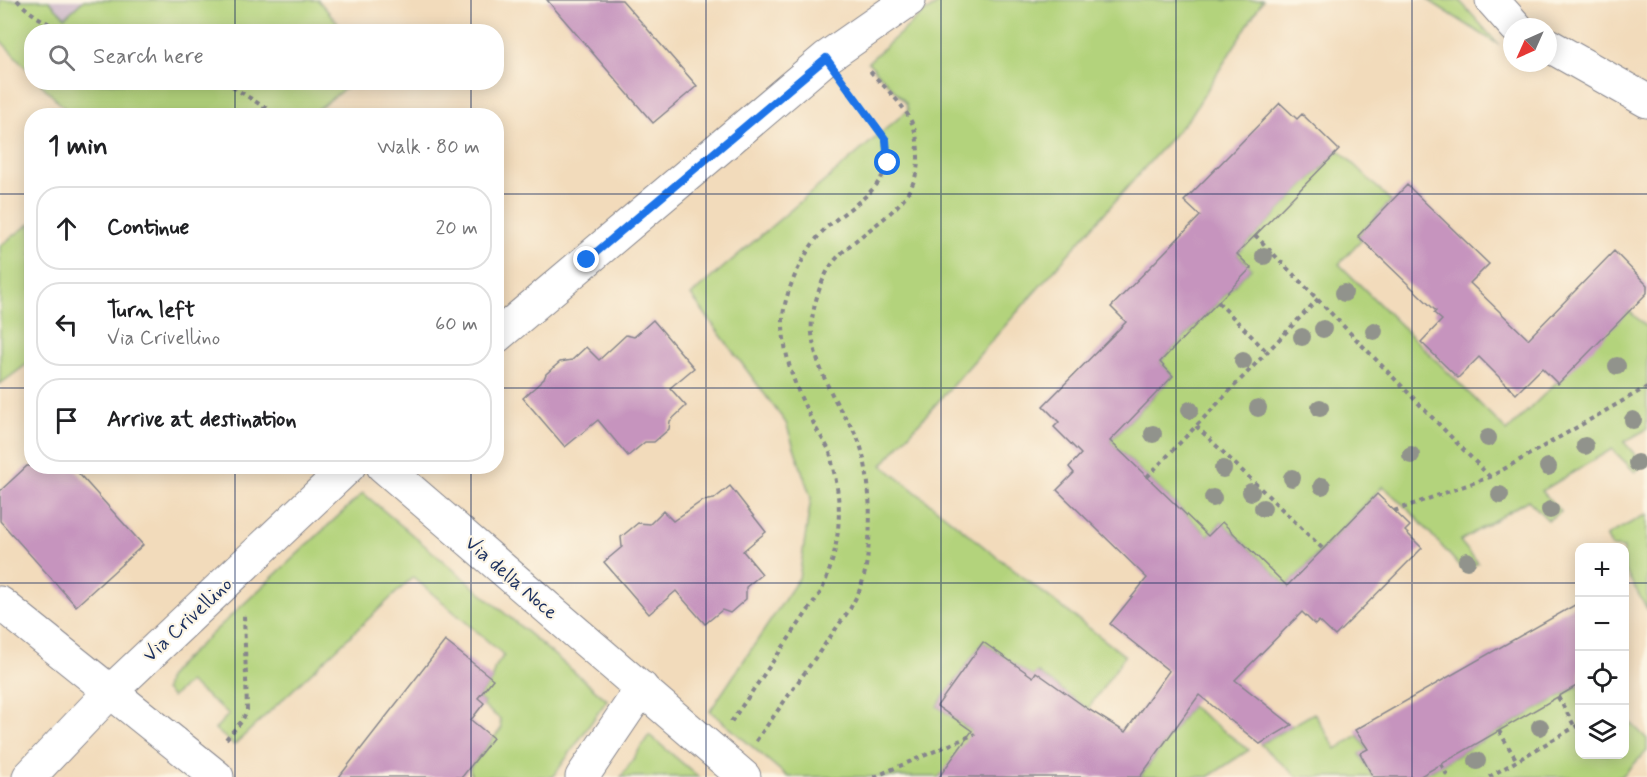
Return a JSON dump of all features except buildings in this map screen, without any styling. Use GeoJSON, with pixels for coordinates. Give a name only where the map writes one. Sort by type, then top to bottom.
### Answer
{"type":"FeatureCollection","features":[{"type":"Feature","properties":{"kind":"street"},"geometry":{"type":"LineString","coordinates":[[504,325],[837,50],[909,0]]}},
{"type":"Feature","properties":{"kind":"street"},"geometry":{"type":"LineString","coordinates":[[1492,0],[1508,18]]}},
{"type":"Feature","properties":{"kind":"street"},"geometry":{"type":"LineString","coordinates":[[1557,50],[1647,101]]}},
{"type":"Feature","properties":{"kind":"street","name":"Via Crivellino"},"geometry":{"type":"LineString","coordinates":[[29,777],[110,692],[341,474]]}},
{"type":"Feature","properties":{"kind":"street","name":"Via della Noce"},"geometry":{"type":"LineString","coordinates":[[391,474],[744,777]]}},
{"type":"Feature","properties":{"kind":"street"},"geometry":{"type":"LineString","coordinates":[[0,603],[110,692],[218,761]]}},
{"type":"Feature","properties":{"kind":"street"},"geometry":{"type":"LineString","coordinates":[[582,777],[642,688]]}},
{"type":"Feature","properties":{"kind":"path"},"geometry":{"type":"LineString","coordinates":[[17,0],[26,9],[50,24]]}},
{"type":"Feature","properties":{"kind":"path"},"geometry":{"type":"LineString","coordinates":[[730,723],[821,592],[835,554],[839,505],[837,484],[829,451],[813,423],[789,365],[783,317],[789,291],[804,257],[824,230],[868,194],[881,179],[888,163],[886,140],[837,50]]}},
{"type":"Feature","properties":{"kind":"path"},"geometry":{"type":"LineString","coordinates":[[755,742],[850,609],[860,588],[870,544],[868,478],[857,437],[826,382],[811,331],[819,291],[831,265],[899,205],[910,189],[918,170],[918,144],[912,123],[905,111],[861,61],[837,50]]}},
{"type":"Feature","properties":{"kind":"path"},"geometry":{"type":"LineString","coordinates":[[237,90],[266,108]]}},
{"type":"Feature","properties":{"kind":"path"},"geometry":{"type":"LineString","coordinates":[[1255,235],[1490,477]]}},
{"type":"Feature","properties":{"kind":"path"},"geometry":{"type":"LineString","coordinates":[[1147,477],[1318,299]]}},
{"type":"Feature","properties":{"kind":"path"},"geometry":{"type":"LineString","coordinates":[[1218,302],[1267,352]]}},
{"type":"Feature","properties":{"kind":"path"},"geometry":{"type":"LineString","coordinates":[[1394,510],[1490,477],[1647,387]]}},
{"type":"Feature","properties":{"kind":"path"},"geometry":{"type":"LineString","coordinates":[[1196,426],[1323,549]]}},
{"type":"Feature","properties":{"kind":"path"},"geometry":{"type":"LineString","coordinates":[[218,761],[247,710],[243,610]]}},
{"type":"Feature","properties":{"kind":"path"},"geometry":{"type":"LineString","coordinates":[[1558,697],[1575,722]]}},
{"type":"Feature","properties":{"kind":"path"},"geometry":{"type":"LineString","coordinates":[[1489,777],[1575,726]]}},
{"type":"Feature","properties":{"kind":"path"},"geometry":{"type":"LineString","coordinates":[[1499,731],[1517,761]]}},
{"type":"Feature","properties":{"kind":"path"},"geometry":{"type":"LineString","coordinates":[[874,777],[975,734]]}},
{"type":"Feature","properties":{"kind":"path"},"geometry":{"type":"LineString","coordinates":[[1441,764],[1448,777]]}},
{"type":"Feature","properties":{"kind":"shaded area"},"geometry":{"type":"Polygon","coordinates":[[[48,0],[84,0],[65,17],[48,0]]]}},
{"type":"Feature","properties":{"kind":"green space"},"geometry":{"type":"Polygon","coordinates":[[[0,0],[48,0],[65,17],[84,0],[318,0],[339,24],[24,24],[24,66],[0,40],[0,0]]]}},
{"type":"Feature","properties":{"kind":"green space"},"geometry":{"type":"Polygon","coordinates":[[[944,0],[1263,0],[1192,114],[882,465],[1125,656],[1088,709],[1037,672],[1033,677],[983,642],[937,706],[980,737],[939,777],[788,777],[710,711],[799,578],[811,498],[786,423],[691,295],[908,110],[906,103],[868,62],[922,14],[944,0]]]}},
{"type":"Feature","properties":{"kind":"green space"},"geometry":{"type":"Polygon","coordinates":[[[1428,0],[1459,0],[1499,45],[1428,0]]]}},
{"type":"Feature","properties":{"kind":"green space"},"geometry":{"type":"Polygon","coordinates":[[[47,90],[343,90],[319,108],[64,108],[47,90]]]}},
{"type":"Feature","properties":{"kind":"green space"},"geometry":{"type":"Polygon","coordinates":[[[1339,150],[1391,201],[1358,236],[1362,240],[1339,264],[1507,431],[1629,311],[1647,327],[1647,429],[1624,442],[1644,465],[1635,472],[1612,449],[1542,491],[1561,512],[1548,520],[1528,500],[1460,541],[1478,563],[1464,571],[1412,513],[1383,486],[1287,586],[1222,522],[1208,536],[1110,441],[1173,376],[1160,362],[1251,268],[1237,254],[1339,150]]]}},
{"type":"Feature","properties":{"kind":"green space"},"geometry":{"type":"Polygon","coordinates":[[[24,228],[24,366],[0,384],[0,246],[24,228]]]}},
{"type":"Feature","properties":{"kind":"green space"},"geometry":{"type":"Polygon","coordinates":[[[363,493],[607,700],[553,777],[471,777],[470,767],[501,729],[500,719],[482,705],[484,703],[478,698],[493,679],[494,669],[504,655],[413,577],[234,745],[215,729],[229,714],[189,682],[172,697],[165,690],[167,680],[176,667],[363,493]]]}},
{"type":"Feature","properties":{"kind":"green space"},"geometry":{"type":"Polygon","coordinates":[[[1647,514],[1647,609],[1629,577],[1629,543],[1610,543],[1606,536],[1647,514]]]}},
{"type":"Feature","properties":{"kind":"green space"},"geometry":{"type":"Polygon","coordinates":[[[1575,687],[1575,759],[1629,759],[1629,721],[1647,739],[1647,751],[1621,777],[1419,777],[1575,687]]]}},
{"type":"Feature","properties":{"kind":"green space"},"geometry":{"type":"Polygon","coordinates":[[[1191,706],[1249,750],[1208,777],[1140,777],[1191,706]]]}},
{"type":"Feature","properties":{"kind":"green space"},"geometry":{"type":"Polygon","coordinates":[[[1314,713],[1336,749],[1358,735],[1367,750],[1360,754],[1373,777],[1297,777],[1260,744],[1314,713]]]}},
{"type":"Feature","properties":{"kind":"green space"},"geometry":{"type":"Polygon","coordinates":[[[649,735],[699,777],[621,777],[649,735]]]}},
{"type":"Feature","properties":{"kind":"route"},"geometry":{"type":"LineString","coordinates":[[587,260],[826,58],[886,140],[888,163]]}}]}
